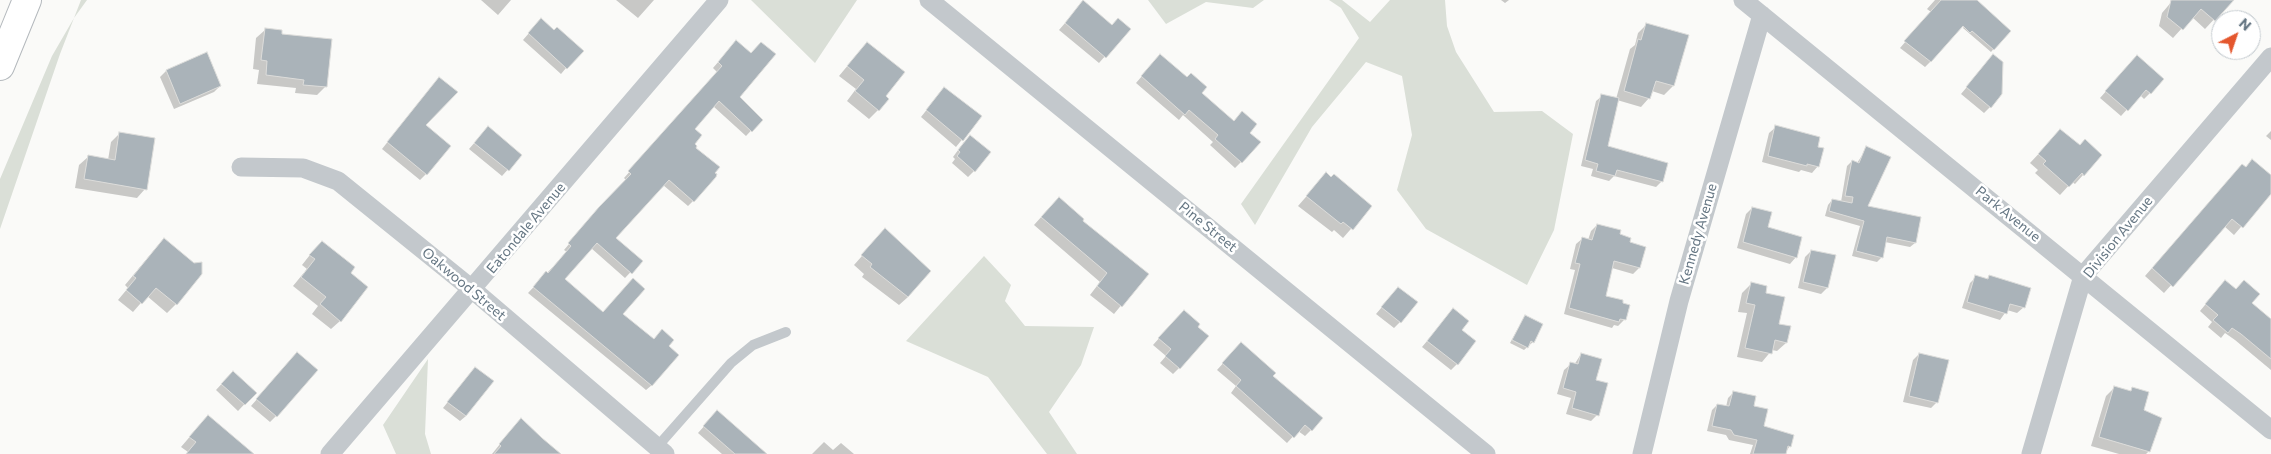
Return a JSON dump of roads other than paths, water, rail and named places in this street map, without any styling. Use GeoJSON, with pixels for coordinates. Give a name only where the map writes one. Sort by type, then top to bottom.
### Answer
{"type":"FeatureCollection","features":[{"type":"Feature","properties":{"kind":"highway"},"geometry":{"type":"LineString","coordinates":[[0,66],[27,0]]}},
{"type":"Feature","properties":{"kind":"street","name":"Eatondale Avenue"},"geometry":{"type":"LineString","coordinates":[[330,454],[473,290],[719,0]]}},
{"type":"Feature","properties":{"kind":"street","name":"Pine Street"},"geometry":{"type":"LineString","coordinates":[[929,0],[1486,454]]}},
{"type":"Feature","properties":{"kind":"street","name":"Park Avenue"},"geometry":{"type":"LineString","coordinates":[[1743,0],[2271,430]]}},
{"type":"Feature","properties":{"kind":"street","name":"Kennedy Avenue"},"geometry":{"type":"LineString","coordinates":[[1642,454],[1679,300],[1762,15]]}},
{"type":"Feature","properties":{"kind":"street","name":"Division Avenue"},"geometry":{"type":"LineString","coordinates":[[2031,454],[2083,276],[2271,57]]}},
{"type":"Feature","properties":{"kind":"street","name":"Oakwood Street"},"geometry":{"type":"LineString","coordinates":[[241,167],[303,168],[338,181],[473,290],[661,451]]}},
{"type":"Feature","properties":{"kind":"lane"},"geometry":{"type":"LineString","coordinates":[[661,451],[731,363],[753,345],[786,332]]}}]}
